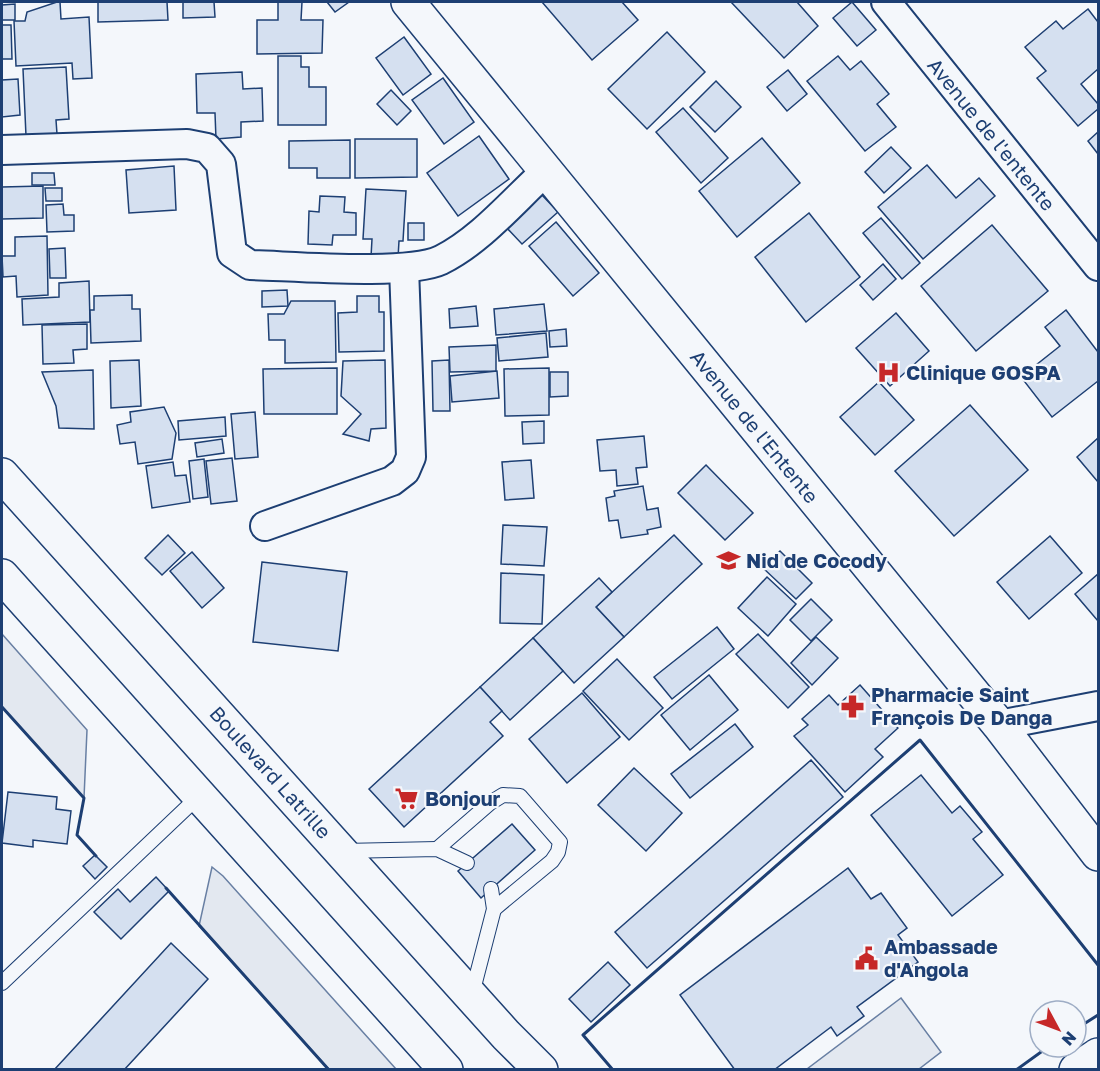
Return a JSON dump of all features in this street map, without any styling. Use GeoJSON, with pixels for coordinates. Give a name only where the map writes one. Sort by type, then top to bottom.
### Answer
{"type":"FeatureCollection","features":[{"type":"Feature","properties":{"kind":"main road","name":"Avenue de l'Entente"},"geometry":{"type":"LineString","coordinates":[[408,2],[999,724],[1098,854]]}},
{"type":"Feature","properties":{"kind":"main road","name":"Boulevard Latrille"},"geometry":{"type":"LineString","coordinates":[[2,475],[471,996],[541,1070]]}},
{"type":"Feature","properties":{"kind":"main road"},"geometry":{"type":"LineString","coordinates":[[2,576],[446,1070]]}},
{"type":"Feature","properties":{"kind":"main road"},"geometry":{"type":"LineString","coordinates":[[1076,1070],[1098,1055]]}},
{"type":"Feature","properties":{"kind":"street","name":"Avenue de l'entente"},"geometry":{"type":"LineString","coordinates":[[886,2],[1098,266]]}},
{"type":"Feature","properties":{"kind":"street"},"geometry":{"type":"LineString","coordinates":[[2,150],[187,144],[207,148],[221,164],[232,253],[250,265],[404,268],[440,261],[472,239],[546,171]]}},
{"type":"Feature","properties":{"kind":"street"},"geometry":{"type":"LineString","coordinates":[[265,526],[392,481],[405,471],[411,457],[404,268]]}},
{"type":"Feature","properties":{"kind":"street"},"geometry":{"type":"LineString","coordinates":[[999,724],[1098,706]]}},
{"type":"Feature","properties":{"kind":"lane"},"geometry":{"type":"LineString","coordinates":[[437,849],[490,802],[503,795],[520,796],[560,842],[558,852],[552,861],[494,909]]}},
{"type":"Feature","properties":{"kind":"lane"},"geometry":{"type":"LineString","coordinates":[[2,983],[199,796]]}},
{"type":"Feature","properties":{"kind":"lane"},"geometry":{"type":"LineString","coordinates":[[342,851],[437,849],[467,863]]}},
{"type":"Feature","properties":{"kind":"lane"},"geometry":{"type":"LineString","coordinates":[[471,996],[494,909],[491,889]]}},
{"type":"Feature","properties":{"kind":"shaded area"},"geometry":{"type":"Polygon","coordinates":[[[2,634],[87,730],[84,798],[2,707],[2,634]]]}},
{"type":"Feature","properties":{"kind":"shaded area"},"geometry":{"type":"Polygon","coordinates":[[[212,867],[223,876],[396,1069],[329,1069],[199,926],[212,867]]]}},
{"type":"Feature","properties":{"kind":"shaded area"},"geometry":{"type":"Polygon","coordinates":[[[901,998],[941,1052],[919,1069],[807,1069],[901,998]]]}},
{"type":"Feature","properties":{"kind":"building"},"geometry":{"type":"Polygon","coordinates":[[[60,2],[61,19],[89,17],[92,78],[73,79],[72,63],[16,66],[14,21],[25,21],[27,12],[60,2]]]}},
{"type":"Feature","properties":{"kind":"building"},"geometry":{"type":"Polygon","coordinates":[[[98,2],[167,2],[168,20],[98,22],[98,2]]]}},
{"type":"Feature","properties":{"kind":"building"},"geometry":{"type":"Polygon","coordinates":[[[183,2],[214,2],[215,17],[183,18],[183,2]]]}},
{"type":"Feature","properties":{"kind":"building"},"geometry":{"type":"Polygon","coordinates":[[[278,2],[302,2],[301,20],[323,20],[322,53],[257,54],[257,20],[278,20],[278,2]]]}},
{"type":"Feature","properties":{"kind":"building"},"geometry":{"type":"Polygon","coordinates":[[[327,2],[349,2],[335,12],[327,2]]]}},
{"type":"Feature","properties":{"kind":"building"},"geometry":{"type":"Polygon","coordinates":[[[542,2],[622,2],[638,20],[592,60],[542,2]]]}},
{"type":"Feature","properties":{"kind":"building"},"geometry":{"type":"Polygon","coordinates":[[[731,2],[797,2],[818,26],[784,58],[731,2]]]}},
{"type":"Feature","properties":{"kind":"building"},"geometry":{"type":"Polygon","coordinates":[[[852,2],[876,30],[857,46],[833,18],[852,2]]]}},
{"type":"Feature","properties":{"kind":"building"},"geometry":{"type":"Polygon","coordinates":[[[15,4],[15,20],[2,20],[2,5],[15,4]]]}},
{"type":"Feature","properties":{"kind":"building"},"geometry":{"type":"Polygon","coordinates":[[[1088,9],[1098,22],[1098,69],[1081,84],[1098,104],[1098,109],[1078,126],[1037,78],[1046,71],[1025,47],[1056,21],[1063,29],[1088,9]]]}},
{"type":"Feature","properties":{"kind":"building"},"geometry":{"type":"Polygon","coordinates":[[[2,25],[11,25],[12,59],[2,59],[2,25]]]}},
{"type":"Feature","properties":{"kind":"building"},"geometry":{"type":"Polygon","coordinates":[[[667,32],[705,72],[647,129],[608,89],[667,32]]]}},
{"type":"Feature","properties":{"kind":"building"},"geometry":{"type":"Polygon","coordinates":[[[404,37],[431,74],[403,95],[376,58],[404,37]]]}},
{"type":"Feature","properties":{"kind":"building"},"geometry":{"type":"Polygon","coordinates":[[[278,56],[301,56],[301,67],[309,67],[309,87],[326,87],[326,125],[278,125],[278,56]]]}},
{"type":"Feature","properties":{"kind":"building"},"geometry":{"type":"Polygon","coordinates":[[[838,56],[850,70],[861,61],[889,94],[877,104],[896,127],[865,151],[807,81],[838,56]]]}},
{"type":"Feature","properties":{"kind":"building"},"geometry":{"type":"Polygon","coordinates":[[[66,67],[69,119],[56,120],[57,134],[26,136],[23,69],[66,67]]]}},
{"type":"Feature","properties":{"kind":"building"},"geometry":{"type":"Polygon","coordinates":[[[788,70],[807,94],[787,111],[767,87],[788,70]]]}},
{"type":"Feature","properties":{"kind":"building"},"geometry":{"type":"Polygon","coordinates":[[[242,72],[243,89],[262,88],[263,121],[241,122],[241,137],[216,139],[215,113],[197,113],[196,74],[242,72]]]}},
{"type":"Feature","properties":{"kind":"building"},"geometry":{"type":"Polygon","coordinates":[[[443,78],[474,122],[444,144],[412,100],[443,78]]]}},
{"type":"Feature","properties":{"kind":"building"},"geometry":{"type":"Polygon","coordinates":[[[18,79],[20,115],[2,117],[2,80],[18,79]]]}},
{"type":"Feature","properties":{"kind":"building"},"geometry":{"type":"Polygon","coordinates":[[[716,81],[741,107],[715,132],[690,107],[716,81]]]}},
{"type":"Feature","properties":{"kind":"building"},"geometry":{"type":"Polygon","coordinates":[[[391,90],[411,111],[397,125],[377,104],[391,90]]]}},
{"type":"Feature","properties":{"kind":"building"},"geometry":{"type":"Polygon","coordinates":[[[683,108],[728,158],[701,183],[656,132],[683,108]]]}},
{"type":"Feature","properties":{"kind":"building"},"geometry":{"type":"Polygon","coordinates":[[[1098,132],[1098,154],[1088,141],[1098,132]]]}},
{"type":"Feature","properties":{"kind":"building"},"geometry":{"type":"Polygon","coordinates":[[[479,136],[509,179],[458,216],[427,173],[479,136]]]}},
{"type":"Feature","properties":{"kind":"building"},"geometry":{"type":"Polygon","coordinates":[[[762,138],[800,183],[737,237],[699,191],[762,138]]]}},
{"type":"Feature","properties":{"kind":"building"},"geometry":{"type":"Polygon","coordinates":[[[355,139],[417,139],[417,177],[355,178],[355,139]]]}},
{"type":"Feature","properties":{"kind":"building"},"geometry":{"type":"Polygon","coordinates":[[[350,140],[350,178],[317,178],[317,168],[289,168],[289,141],[350,140]]]}},
{"type":"Feature","properties":{"kind":"building"},"geometry":{"type":"Polygon","coordinates":[[[891,147],[911,168],[884,193],[865,172],[891,147]]]}},
{"type":"Feature","properties":{"kind":"building"},"geometry":{"type":"Polygon","coordinates":[[[927,165],[956,198],[979,178],[995,196],[923,259],[878,207],[927,165]]]}},
{"type":"Feature","properties":{"kind":"building"},"geometry":{"type":"Polygon","coordinates":[[[174,166],[176,210],[129,213],[126,170],[174,166]]]}},
{"type":"Feature","properties":{"kind":"building"},"geometry":{"type":"Polygon","coordinates":[[[32,173],[54,173],[55,185],[32,185],[32,173]]]}},
{"type":"Feature","properties":{"kind":"building"},"geometry":{"type":"Polygon","coordinates":[[[43,186],[43,218],[2,219],[2,187],[43,186]]]}},
{"type":"Feature","properties":{"kind":"building"},"geometry":{"type":"Polygon","coordinates":[[[45,188],[62,188],[62,201],[46,201],[45,188]]]}},
{"type":"Feature","properties":{"kind":"building"},"geometry":{"type":"Polygon","coordinates":[[[366,189],[406,191],[403,241],[399,241],[398,258],[371,257],[372,239],[363,239],[366,189]]]}},
{"type":"Feature","properties":{"kind":"building"},"geometry":{"type":"Polygon","coordinates":[[[541,194],[558,212],[522,244],[505,226],[541,194]]]}},
{"type":"Feature","properties":{"kind":"building"},"geometry":{"type":"Polygon","coordinates":[[[320,196],[345,197],[344,212],[356,213],[356,235],[333,235],[332,245],[308,244],[309,211],[319,212],[320,196]]]}},
{"type":"Feature","properties":{"kind":"building"},"geometry":{"type":"Polygon","coordinates":[[[63,204],[64,215],[74,215],[74,231],[47,232],[46,205],[63,204]]]}},
{"type":"Feature","properties":{"kind":"building"},"geometry":{"type":"Polygon","coordinates":[[[809,213],[860,277],[806,322],[755,257],[809,213]]]}},
{"type":"Feature","properties":{"kind":"building"},"geometry":{"type":"Polygon","coordinates":[[[881,218],[920,263],[902,279],[863,233],[881,218]]]}},
{"type":"Feature","properties":{"kind":"building"},"geometry":{"type":"Polygon","coordinates":[[[556,222],[599,273],[573,296],[529,246],[556,222]]]}},
{"type":"Feature","properties":{"kind":"building"},"geometry":{"type":"Polygon","coordinates":[[[408,223],[424,223],[424,240],[408,240],[408,223]]]}},
{"type":"Feature","properties":{"kind":"building"},"geometry":{"type":"Polygon","coordinates":[[[992,225],[1048,291],[976,351],[921,286],[992,225]]]}},
{"type":"Feature","properties":{"kind":"building"},"geometry":{"type":"Polygon","coordinates":[[[47,236],[48,295],[17,297],[16,276],[3,277],[2,256],[15,256],[15,237],[47,236]]]}},
{"type":"Feature","properties":{"kind":"building"},"geometry":{"type":"Polygon","coordinates":[[[65,248],[66,278],[50,278],[49,249],[65,248]]]}},
{"type":"Feature","properties":{"kind":"building"},"geometry":{"type":"Polygon","coordinates":[[[883,264],[896,279],[873,300],[860,285],[883,264]]]}},
{"type":"Feature","properties":{"kind":"building"},"geometry":{"type":"Polygon","coordinates":[[[89,281],[90,322],[23,325],[22,299],[59,297],[59,283],[89,281]]]}},
{"type":"Feature","properties":{"kind":"building"},"geometry":{"type":"Polygon","coordinates":[[[287,290],[288,306],[262,307],[262,291],[287,290]]]}},
{"type":"Feature","properties":{"kind":"building"},"geometry":{"type":"Polygon","coordinates":[[[132,295],[132,309],[140,309],[141,341],[91,343],[90,310],[94,310],[94,296],[132,295]]]}},
{"type":"Feature","properties":{"kind":"building"},"geometry":{"type":"Polygon","coordinates":[[[357,296],[379,296],[379,312],[384,312],[384,351],[339,352],[338,313],[357,312],[357,296]]]}},
{"type":"Feature","properties":{"kind":"building"},"geometry":{"type":"Polygon","coordinates":[[[291,301],[335,301],[336,362],[285,363],[285,340],[269,340],[268,314],[284,314],[291,301]]]}},
{"type":"Feature","properties":{"kind":"building"},"geometry":{"type":"Polygon","coordinates":[[[544,304],[547,331],[496,335],[494,309],[544,304]]]}},
{"type":"Feature","properties":{"kind":"building"},"geometry":{"type":"Polygon","coordinates":[[[476,306],[478,326],[450,328],[449,309],[476,306]]]}},
{"type":"Feature","properties":{"kind":"building"},"geometry":{"type":"Polygon","coordinates":[[[1066,310],[1098,352],[1098,381],[1052,417],[1021,377],[1060,346],[1045,327],[1066,310]]]}},
{"type":"Feature","properties":{"kind":"building"},"geometry":{"type":"Polygon","coordinates":[[[896,313],[929,351],[890,386],[856,348],[896,313]]]}},
{"type":"Feature","properties":{"kind":"building"},"geometry":{"type":"Polygon","coordinates":[[[87,324],[87,349],[73,350],[74,363],[43,364],[42,325],[87,324]]]}},
{"type":"Feature","properties":{"kind":"building"},"geometry":{"type":"Polygon","coordinates":[[[566,329],[567,346],[550,347],[549,331],[566,329]]]}},
{"type":"Feature","properties":{"kind":"building"},"geometry":{"type":"Polygon","coordinates":[[[546,333],[548,357],[499,361],[497,338],[546,333]]]}},
{"type":"Feature","properties":{"kind":"building"},"geometry":{"type":"Polygon","coordinates":[[[496,345],[496,371],[450,372],[449,347],[496,345]]]}},
{"type":"Feature","properties":{"kind":"building"},"geometry":{"type":"Polygon","coordinates":[[[139,360],[141,406],[111,408],[110,361],[139,360]]]}},
{"type":"Feature","properties":{"kind":"building"},"geometry":{"type":"Polygon","coordinates":[[[385,360],[386,428],[371,429],[369,441],[343,434],[361,414],[341,396],[343,361],[385,360]]]}},
{"type":"Feature","properties":{"kind":"building"},"geometry":{"type":"Polygon","coordinates":[[[449,360],[450,411],[433,411],[432,361],[449,360]]]}},
{"type":"Feature","properties":{"kind":"building"},"geometry":{"type":"Polygon","coordinates":[[[337,368],[337,414],[264,414],[263,369],[337,368]]]}},
{"type":"Feature","properties":{"kind":"building"},"geometry":{"type":"Polygon","coordinates":[[[549,368],[549,415],[505,416],[504,369],[549,368]]]}},
{"type":"Feature","properties":{"kind":"building"},"geometry":{"type":"Polygon","coordinates":[[[93,370],[94,429],[59,428],[56,406],[42,372],[93,370]]]}},
{"type":"Feature","properties":{"kind":"building"},"geometry":{"type":"Polygon","coordinates":[[[497,371],[499,398],[452,402],[450,376],[497,371]]]}},
{"type":"Feature","properties":{"kind":"building"},"geometry":{"type":"Polygon","coordinates":[[[550,372],[568,372],[568,396],[550,397],[550,372]]]}},
{"type":"Feature","properties":{"kind":"building"},"geometry":{"type":"Polygon","coordinates":[[[879,382],[914,420],[875,455],[840,417],[879,382]]]}},
{"type":"Feature","properties":{"kind":"building"},"geometry":{"type":"Polygon","coordinates":[[[970,405],[1028,470],[954,536],[895,471],[970,405]]]}},
{"type":"Feature","properties":{"kind":"building"},"geometry":{"type":"Polygon","coordinates":[[[164,407],[176,433],[172,459],[138,464],[135,442],[120,444],[117,425],[131,422],[130,412],[164,407]]]}},
{"type":"Feature","properties":{"kind":"building"},"geometry":{"type":"Polygon","coordinates":[[[255,412],[258,457],[235,459],[231,414],[255,412]]]}},
{"type":"Feature","properties":{"kind":"building"},"geometry":{"type":"Polygon","coordinates":[[[225,417],[226,436],[179,440],[178,421],[225,417]]]}},
{"type":"Feature","properties":{"kind":"building"},"geometry":{"type":"Polygon","coordinates":[[[544,421],[544,443],[523,444],[522,422],[544,421]]]}},
{"type":"Feature","properties":{"kind":"building"},"geometry":{"type":"Polygon","coordinates":[[[644,436],[647,467],[636,468],[638,484],[617,486],[616,470],[600,471],[597,440],[644,436]]]}},
{"type":"Feature","properties":{"kind":"building"},"geometry":{"type":"Polygon","coordinates":[[[1098,438],[1098,482],[1077,457],[1098,438]]]}},
{"type":"Feature","properties":{"kind":"building"},"geometry":{"type":"Polygon","coordinates":[[[222,439],[224,453],[197,457],[195,443],[222,439]]]}},
{"type":"Feature","properties":{"kind":"building"},"geometry":{"type":"Polygon","coordinates":[[[232,458],[237,501],[211,504],[206,461],[232,458]]]}},
{"type":"Feature","properties":{"kind":"building"},"geometry":{"type":"Polygon","coordinates":[[[204,459],[208,497],[193,499],[189,461],[204,459]]]}},
{"type":"Feature","properties":{"kind":"building"},"geometry":{"type":"Polygon","coordinates":[[[531,460],[534,498],[505,500],[502,462],[531,460]]]}},
{"type":"Feature","properties":{"kind":"building"},"geometry":{"type":"Polygon","coordinates":[[[173,462],[175,476],[186,475],[190,502],[152,508],[146,466],[173,462]]]}},
{"type":"Feature","properties":{"kind":"building"},"geometry":{"type":"Polygon","coordinates":[[[706,465],[753,513],[725,540],[678,493],[706,465]]]}},
{"type":"Feature","properties":{"kind":"building"},"geometry":{"type":"Polygon","coordinates":[[[643,486],[647,510],[658,508],[661,527],[647,530],[648,534],[621,538],[618,520],[609,521],[606,498],[615,496],[614,491],[643,486]]]}},
{"type":"Feature","properties":{"kind":"building"},"geometry":{"type":"Polygon","coordinates":[[[503,525],[547,527],[544,566],[501,564],[503,525]]]}},
{"type":"Feature","properties":{"kind":"building"},"geometry":{"type":"Polygon","coordinates":[[[168,535],[185,553],[162,575],[145,558],[168,535]]]}},
{"type":"Feature","properties":{"kind":"building"},"geometry":{"type":"Polygon","coordinates":[[[674,535],[702,564],[624,637],[596,607],[674,535]]]}},
{"type":"Feature","properties":{"kind":"building"},"geometry":{"type":"Polygon","coordinates":[[[1050,536],[1082,573],[1029,619],[997,582],[1050,536]]]}},
{"type":"Feature","properties":{"kind":"building"},"geometry":{"type":"Polygon","coordinates":[[[780,551],[812,583],[796,599],[763,568],[780,551]]]}},
{"type":"Feature","properties":{"kind":"building"},"geometry":{"type":"Polygon","coordinates":[[[192,552],[224,588],[202,608],[170,571],[192,552]]]}},
{"type":"Feature","properties":{"kind":"building"},"geometry":{"type":"Polygon","coordinates":[[[262,562],[347,572],[338,651],[253,642],[262,562]]]}},
{"type":"Feature","properties":{"kind":"building"},"geometry":{"type":"Polygon","coordinates":[[[501,573],[544,575],[542,624],[500,623],[501,573]]]}},
{"type":"Feature","properties":{"kind":"building"},"geometry":{"type":"Polygon","coordinates":[[[1098,574],[1098,621],[1075,594],[1098,574]]]}},
{"type":"Feature","properties":{"kind":"building"},"geometry":{"type":"Polygon","coordinates":[[[767,577],[796,604],[768,636],[738,608],[767,577]]]}},
{"type":"Feature","properties":{"kind":"building"},"geometry":{"type":"Polygon","coordinates":[[[599,578],[612,592],[596,607],[624,637],[574,683],[533,638],[599,578]]]}},
{"type":"Feature","properties":{"kind":"building"},"geometry":{"type":"Polygon","coordinates":[[[811,599],[832,620],[811,641],[790,620],[811,599]]]}},
{"type":"Feature","properties":{"kind":"building"},"geometry":{"type":"Polygon","coordinates":[[[717,627],[734,649],[672,699],[654,677],[717,627]]]}},
{"type":"Feature","properties":{"kind":"building"},"geometry":{"type":"Polygon","coordinates":[[[758,634],[809,687],[788,708],[736,654],[758,634]]]}},
{"type":"Feature","properties":{"kind":"building"},"geometry":{"type":"Polygon","coordinates":[[[816,637],[838,658],[812,685],[791,663],[816,637]]]}},
{"type":"Feature","properties":{"kind":"building"},"geometry":{"type":"Polygon","coordinates":[[[533,638],[563,671],[510,720],[480,687],[533,638]]]}},
{"type":"Feature","properties":{"kind":"building"},"geometry":{"type":"Polygon","coordinates":[[[617,659],[663,708],[629,740],[583,691],[617,659]]]}},
{"type":"Feature","properties":{"kind":"building"},"geometry":{"type":"Polygon","coordinates":[[[709,675],[738,710],[690,750],[661,715],[709,675]]]}},
{"type":"Feature","properties":{"kind":"building"},"geometry":{"type":"Polygon","coordinates":[[[860,685],[898,728],[875,749],[883,757],[845,792],[794,736],[808,725],[802,719],[829,695],[838,705],[860,685]]]}},
{"type":"Feature","properties":{"kind":"building"},"geometry":{"type":"Polygon","coordinates":[[[480,687],[502,711],[490,722],[503,736],[404,827],[369,789],[480,687]]]}},
{"type":"Feature","properties":{"kind":"building"},"geometry":{"type":"Polygon","coordinates":[[[582,693],[620,737],[567,783],[529,739],[582,693]]]}},
{"type":"Feature","properties":{"kind":"building"},"geometry":{"type":"Polygon","coordinates":[[[735,724],[753,747],[690,798],[671,774],[735,724]]]}},
{"type":"Feature","properties":{"kind":"building"},"geometry":{"type":"Polygon","coordinates":[[[811,760],[843,797],[647,968],[615,932],[811,760]]]}},
{"type":"Feature","properties":{"kind":"building"},"geometry":{"type":"Polygon","coordinates":[[[634,768],[682,813],[646,851],[598,805],[634,768]]]}},
{"type":"Feature","properties":{"kind":"building"},"geometry":{"type":"Polygon","coordinates":[[[921,775],[952,813],[960,806],[982,832],[973,839],[1003,875],[952,916],[871,815],[921,775]]]}},
{"type":"Feature","properties":{"kind":"building"},"geometry":{"type":"Polygon","coordinates":[[[8,792],[57,797],[56,809],[71,811],[67,844],[33,840],[33,847],[2,843],[8,792]]]}},
{"type":"Feature","properties":{"kind":"building"},"geometry":{"type":"Polygon","coordinates":[[[512,824],[535,850],[481,898],[458,871],[512,824]]]}},
{"type":"Feature","properties":{"kind":"building"},"geometry":{"type":"Polygon","coordinates":[[[95,855],[107,867],[95,879],[83,866],[95,855]]]}},
{"type":"Feature","properties":{"kind":"building"},"geometry":{"type":"Polygon","coordinates":[[[848,868],[871,899],[881,893],[907,928],[898,935],[918,962],[857,1007],[864,1016],[837,1036],[831,1027],[774,1070],[735,1070],[680,995],[848,868]]]}},
{"type":"Feature","properties":{"kind":"building"},"geometry":{"type":"Polygon","coordinates":[[[156,877],[169,891],[121,939],[94,912],[118,889],[130,902],[156,877]]]}},
{"type":"Feature","properties":{"kind":"building"},"geometry":{"type":"Polygon","coordinates":[[[171,943],[208,979],[124,1070],[54,1070],[171,943]]]}},
{"type":"Feature","properties":{"kind":"building"},"geometry":{"type":"Polygon","coordinates":[[[608,962],[630,985],[591,1022],[569,999],[608,962]]]}},
{"type":"Feature","properties":{"kind":"wall"},"geometry":{"type":"LineString","coordinates":[[2,707],[84,798],[77,835],[96,856]]}},
{"type":"Feature","properties":{"kind":"wall"},"geometry":{"type":"LineString","coordinates":[[613,1070],[583,1035],[920,740],[1098,965]]}},
{"type":"Feature","properties":{"kind":"wall"},"geometry":{"type":"LineString","coordinates":[[166,888],[329,1070]]}},
{"type":"Feature","properties":{"kind":"wall"},"geometry":{"type":"LineString","coordinates":[[1088,1021],[1098,1015]]}},
{"type":"Feature","properties":{"kind":"wall"},"geometry":{"type":"LineString","coordinates":[[1016,1070],[1031,1059]]}},
{"type":"Feature","properties":{"kind":"place","name":"Clinique GOSPA"},"geometry":{"type":"Point","coordinates":[888,372]}},
{"type":"Feature","properties":{"kind":"place","name":"Nid de Cocody"},"geometry":{"type":"Point","coordinates":[728,560]}},
{"type":"Feature","properties":{"kind":"place","name":"Pharmacie Saint François De Danga"},"geometry":{"type":"Point","coordinates":[853,706]}},
{"type":"Feature","properties":{"kind":"place","name":"Bonjour"},"geometry":{"type":"Point","coordinates":[407,798]}},
{"type":"Feature","properties":{"kind":"place","name":"Ambassade d'Angola"},"geometry":{"type":"Point","coordinates":[866,958]}}]}
